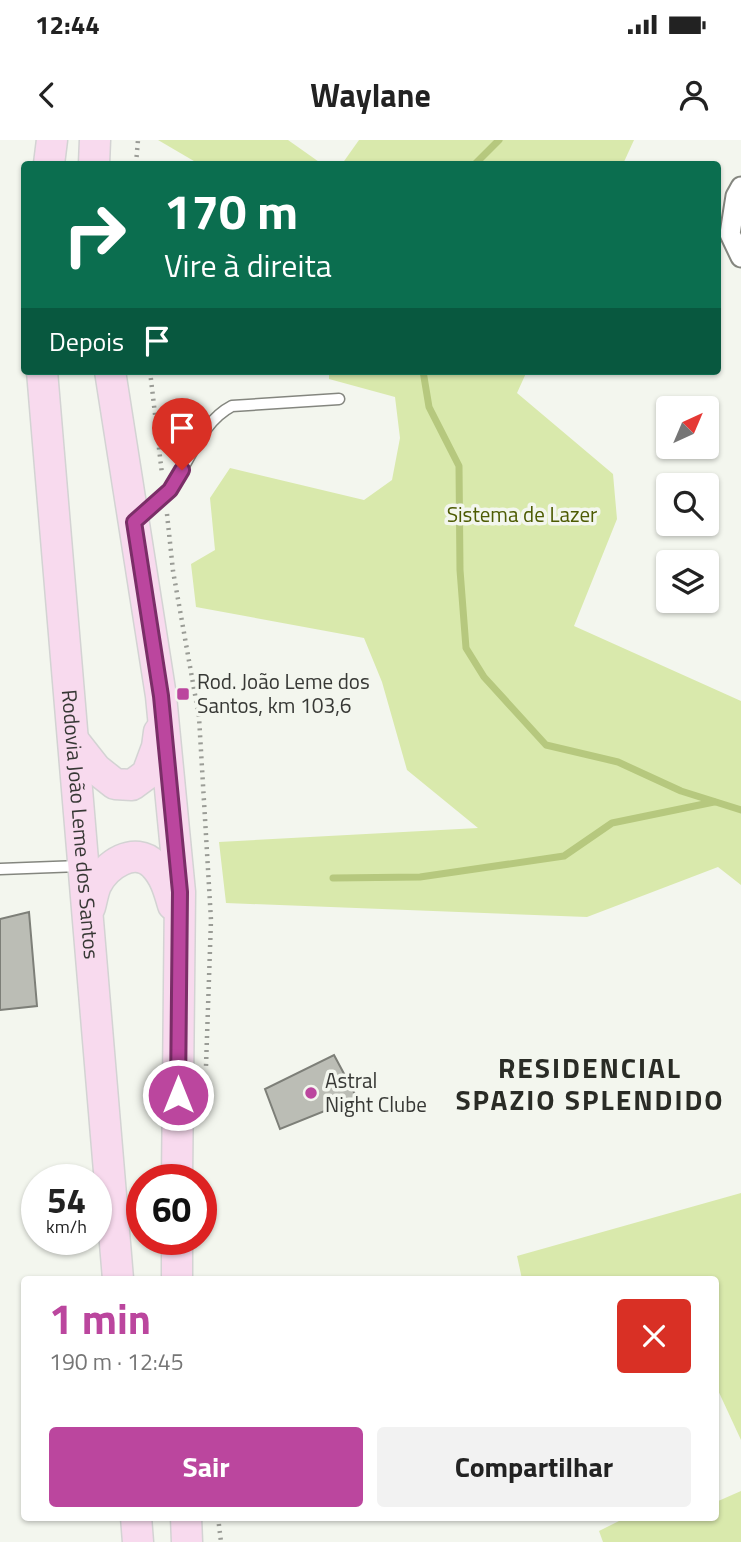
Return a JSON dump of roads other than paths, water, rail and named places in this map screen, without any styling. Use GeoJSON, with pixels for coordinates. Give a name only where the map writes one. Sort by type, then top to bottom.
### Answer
{"type":"FeatureCollection","features":[{"type":"Feature","properties":{"kind":"main road"},"geometry":{"type":"LineString","coordinates":[[49,161],[52,140]]}},
{"type":"Feature","properties":{"kind":"main road"},"geometry":{"type":"LineString","coordinates":[[94,161],[95,140]]}},
{"type":"Feature","properties":{"kind":"main road","name":"Rodovia João Leme dos Santos"},"geometry":{"type":"LineString","coordinates":[[42,375],[117,1276]]}},
{"type":"Feature","properties":{"kind":"main road"},"geometry":{"type":"LineString","coordinates":[[111,375],[163,712],[180,892],[177,1164]]}},
{"type":"Feature","properties":{"kind":"main road"},"geometry":{"type":"LineString","coordinates":[[74,741],[96,769],[115,784],[132,785],[147,774],[157,747],[163,712]]}},
{"type":"Feature","properties":{"kind":"main road"},"geometry":{"type":"LineString","coordinates":[[88,914],[96,885],[107,869],[131,856],[153,863],[164,879],[179,929]]}},
{"type":"Feature","properties":{"kind":"main road"},"geometry":{"type":"LineString","coordinates":[[177,1255],[177,1276]]}},
{"type":"Feature","properties":{"kind":"main road"},"geometry":{"type":"LineString","coordinates":[[136,1521],[138,1542]]}},
{"type":"Feature","properties":{"kind":"main road"},"geometry":{"type":"LineString","coordinates":[[186,1521],[187,1542]]}},
{"type":"Feature","properties":{"kind":"street"},"geometry":{"type":"LineString","coordinates":[[741,187],[736,196],[730,234],[741,257]]}},
{"type":"Feature","properties":{"kind":"lane"},"geometry":{"type":"LineString","coordinates":[[134,522],[170,490],[218,413],[232,406],[340,399]]}},
{"type":"Feature","properties":{"kind":"lane"},"geometry":{"type":"LineString","coordinates":[[0,869],[84,866]]}},
{"type":"Feature","properties":{"kind":"waterway"},"geometry":{"type":"LineString","coordinates":[[478,161],[499,140]]}},
{"type":"Feature","properties":{"kind":"waterway"},"geometry":{"type":"LineString","coordinates":[[424,375],[429,407],[459,466],[460,570],[466,648],[484,677],[546,745],[618,762],[681,791],[741,810]]}},
{"type":"Feature","properties":{"kind":"waterway"},"geometry":{"type":"LineString","coordinates":[[333,878],[420,877],[564,856],[612,823],[714,802]]}},
{"type":"Feature","properties":{"kind":"place","name":"Rod. João Leme dos Santos, km 103,6"},"geometry":{"type":"Point","coordinates":[183,694]}},
{"type":"Feature","properties":{"kind":"place","name":"Astral Night Clube"},"geometry":{"type":"Point","coordinates":[311,1093]}},
{"type":"Feature","properties":{"kind":"district","name":"RESIDENCIAL SPAZIO SPLENDIDO"},"geometry":{"type":"Point","coordinates":[590,1084]}},
{"type":"Feature","properties":{"kind":"park label","name":"Sistema de Lazer"},"geometry":{"type":"Point","coordinates":[522,515]}}]}
